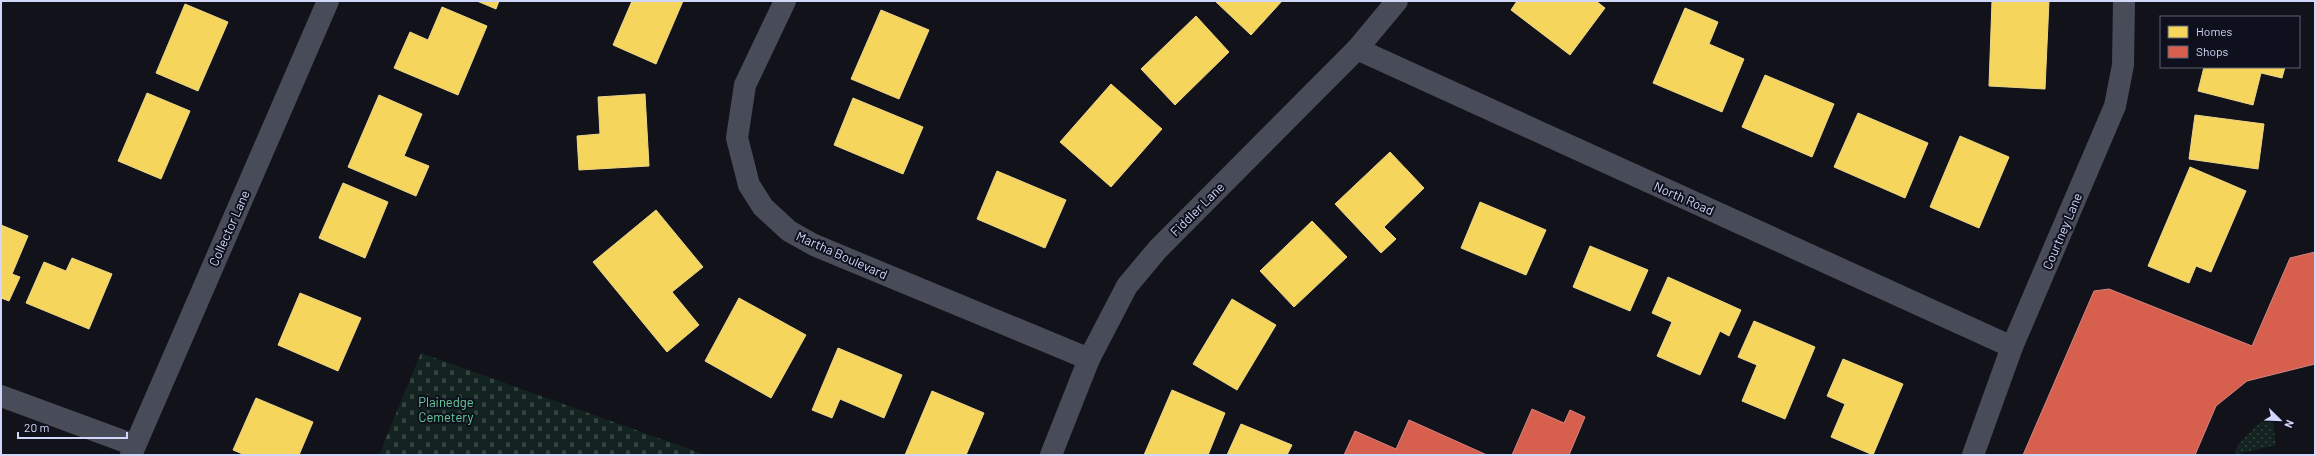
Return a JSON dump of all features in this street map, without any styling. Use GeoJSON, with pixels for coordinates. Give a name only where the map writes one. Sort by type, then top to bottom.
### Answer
{"type":"FeatureCollection","features":[{"type":"Feature","properties":{"kind":"street","name":"Collector Lane"},"geometry":{"type":"LineString","coordinates":[[132,450],[328,1]]}},
{"type":"Feature","properties":{"kind":"street","name":"Martha Boulevard"},"geometry":{"type":"LineString","coordinates":[[785,1],[745,85],[736,138],[749,185],[763,207],[789,231],[814,245],[1089,359]]}},
{"type":"Feature","properties":{"kind":"street","name":"Fiddler Lane"},"geometry":{"type":"LineString","coordinates":[[1051,455],[1089,359],[1127,286],[1158,249],[1357,49],[1398,1]]}},
{"type":"Feature","properties":{"kind":"street","name":"Courtney Lane"},"geometry":{"type":"LineString","coordinates":[[1973,455],[2012,347],[2115,106],[2123,65],[2124,1]]}},
{"type":"Feature","properties":{"kind":"street","name":"North Road"},"geometry":{"type":"LineString","coordinates":[[1357,49],[2012,347]]}},
{"type":"Feature","properties":{"kind":"street"},"geometry":{"type":"LineString","coordinates":[[1,396],[132,450]]}},
{"type":"Feature","properties":{"kind":"green space","name":"Plainedge Cemetery"},"geometry":{"type":"Polygon","coordinates":[[[421,353],[706,455],[379,455],[421,353]]]}},
{"type":"Feature","properties":{"kind":"green space"},"geometry":{"type":"Polygon","coordinates":[[[2268,415],[2272,417],[2276,445],[2238,454],[2234,452],[2242,440],[2268,415]]]}},
{"type":"Feature","properties":{"kind":"building: Homes"},"geometry":{"type":"Polygon","coordinates":[[[477,1],[499,1],[496,9],[477,1]]]}},
{"type":"Feature","properties":{"kind":"building: Homes"},"geometry":{"type":"Polygon","coordinates":[[[632,1],[683,1],[656,64],[613,45],[632,1]]]}},
{"type":"Feature","properties":{"kind":"building: Homes"},"geometry":{"type":"Polygon","coordinates":[[[1215,1],[1282,1],[1251,35],[1215,1]]]}},
{"type":"Feature","properties":{"kind":"building: Homes"},"geometry":{"type":"Polygon","coordinates":[[[1517,1],[1596,1],[1605,8],[1570,55],[1511,10],[1517,1]]]}},
{"type":"Feature","properties":{"kind":"building: Homes"},"geometry":{"type":"Polygon","coordinates":[[[1992,1],[2049,1],[2045,89],[1989,86],[1992,1]]]}},
{"type":"Feature","properties":{"kind":"building: Homes"},"geometry":{"type":"Polygon","coordinates":[[[185,4],[228,22],[198,91],[156,73],[185,4]]]}},
{"type":"Feature","properties":{"kind":"building: Homes"},"geometry":{"type":"Polygon","coordinates":[[[442,7],[487,26],[458,95],[394,68],[410,32],[428,40],[442,7]]]}},
{"type":"Feature","properties":{"kind":"building: Homes"},"geometry":{"type":"Polygon","coordinates":[[[1685,8],[1718,22],[1709,44],[1744,59],[1722,112],[1653,83],[1685,8]]]}},
{"type":"Feature","properties":{"kind":"building: Homes"},"geometry":{"type":"Polygon","coordinates":[[[881,10],[929,30],[899,99],[851,79],[881,10]]]}},
{"type":"Feature","properties":{"kind":"building: Homes"},"geometry":{"type":"Polygon","coordinates":[[[1196,16],[1229,52],[1175,105],[1141,69],[1196,16]]]}},
{"type":"Feature","properties":{"kind":"building: Homes"},"geometry":{"type":"Polygon","coordinates":[[[2204,68],[2285,68],[2282,78],[2261,73],[2253,105],[2198,91],[2204,68]]]}},
{"type":"Feature","properties":{"kind":"building: Homes"},"geometry":{"type":"Polygon","coordinates":[[[1765,75],[1834,104],[1812,157],[1742,127],[1765,75]]]}},
{"type":"Feature","properties":{"kind":"building: Homes"},"geometry":{"type":"Polygon","coordinates":[[[1111,84],[1162,129],[1111,187],[1060,142],[1111,84]]]}},
{"type":"Feature","properties":{"kind":"building: Homes"},"geometry":{"type":"Polygon","coordinates":[[[147,93],[190,111],[161,179],[118,161],[147,93]]]}},
{"type":"Feature","properties":{"kind":"building: Homes"},"geometry":{"type":"Polygon","coordinates":[[[645,94],[649,166],[579,170],[577,136],[600,134],[598,97],[645,94]]]}},
{"type":"Feature","properties":{"kind":"building: Homes"},"geometry":{"type":"Polygon","coordinates":[[[379,95],[422,114],[404,156],[429,166],[416,196],[348,167],[379,95]]]}},
{"type":"Feature","properties":{"kind":"building: Homes"},"geometry":{"type":"Polygon","coordinates":[[[853,98],[923,127],[903,174],[834,145],[853,98]]]}},
{"type":"Feature","properties":{"kind":"building: Homes"},"geometry":{"type":"Polygon","coordinates":[[[1858,113],[1928,143],[1905,198],[1834,167],[1858,113]]]}},
{"type":"Feature","properties":{"kind":"building: Homes"},"geometry":{"type":"Polygon","coordinates":[[[2195,115],[2264,124],[2258,169],[2189,159],[2195,115]]]}},
{"type":"Feature","properties":{"kind":"building: Homes"},"geometry":{"type":"Polygon","coordinates":[[[1960,136],[2009,157],[1979,228],[1930,207],[1960,136]]]}},
{"type":"Feature","properties":{"kind":"building: Homes"},"geometry":{"type":"Polygon","coordinates":[[[1390,152],[1424,188],[1384,227],[1396,239],[1381,253],[1335,204],[1390,152]]]}},
{"type":"Feature","properties":{"kind":"building: Homes"},"geometry":{"type":"Polygon","coordinates":[[[2190,167],[2246,191],[2211,272],[2196,266],[2189,283],[2148,266],[2190,167]]]}},
{"type":"Feature","properties":{"kind":"building: Homes"},"geometry":{"type":"Polygon","coordinates":[[[997,171],[1066,200],[1045,248],[977,219],[997,171]]]}},
{"type":"Feature","properties":{"kind":"building: Homes"},"geometry":{"type":"Polygon","coordinates":[[[343,183],[388,202],[365,258],[319,238],[343,183]]]}},
{"type":"Feature","properties":{"kind":"building: Homes"},"geometry":{"type":"Polygon","coordinates":[[[1480,202],[1546,230],[1526,275],[1461,248],[1480,202]]]}},
{"type":"Feature","properties":{"kind":"building: Homes"},"geometry":{"type":"Polygon","coordinates":[[[656,210],[703,267],[672,292],[699,325],[667,352],[593,262],[656,210]]]}},
{"type":"Feature","properties":{"kind":"building: Homes"},"geometry":{"type":"Polygon","coordinates":[[[1312,221],[1347,257],[1294,307],[1260,271],[1312,221]]]}},
{"type":"Feature","properties":{"kind":"building: Homes"},"geometry":{"type":"Polygon","coordinates":[[[1,225],[28,236],[12,274],[20,277],[9,301],[1,298],[1,225]]]}},
{"type":"Feature","properties":{"kind":"building: Homes"},"geometry":{"type":"Polygon","coordinates":[[[1590,246],[1648,270],[1630,311],[1573,287],[1590,246]]]}},
{"type":"Feature","properties":{"kind":"building: Homes"},"geometry":{"type":"Polygon","coordinates":[[[72,258],[112,274],[89,329],[26,303],[44,262],[66,271],[72,258]]]}},
{"type":"Feature","properties":{"kind":"building: Homes"},"geometry":{"type":"Polygon","coordinates":[[[1668,277],[1741,310],[1729,336],[1720,331],[1700,375],[1657,356],[1672,322],[1652,313],[1668,277]]]}},
{"type":"Feature","properties":{"kind":"building: Homes"},"geometry":{"type":"Polygon","coordinates":[[[300,293],[361,318],[338,371],[278,345],[300,293]]]}},
{"type":"Feature","properties":{"kind":"building: Homes"},"geometry":{"type":"Polygon","coordinates":[[[739,298],[806,335],[771,398],[705,361],[739,298]]]}},
{"type":"Feature","properties":{"kind":"building: Homes"},"geometry":{"type":"Polygon","coordinates":[[[1232,299],[1276,325],[1237,390],[1193,364],[1232,299]]]}},
{"type":"Feature","properties":{"kind":"building: Homes"},"geometry":{"type":"Polygon","coordinates":[[[1754,321],[1815,347],[1785,419],[1742,401],[1757,365],[1738,357],[1754,321]]]}},
{"type":"Feature","properties":{"kind":"building: Homes"},"geometry":{"type":"Polygon","coordinates":[[[838,348],[902,375],[884,418],[840,399],[832,418],[812,410],[838,348]]]}},
{"type":"Feature","properties":{"kind":"building: Homes"},"geometry":{"type":"Polygon","coordinates":[[[1843,359],[1903,384],[1873,455],[1831,437],[1845,404],[1827,396],[1843,359]]]}},
{"type":"Feature","properties":{"kind":"building: Homes"},"geometry":{"type":"Polygon","coordinates":[[[1172,390],[1225,413],[1208,455],[1144,455],[1172,390]]]}},
{"type":"Feature","properties":{"kind":"building: Homes"},"geometry":{"type":"Polygon","coordinates":[[[932,391],[984,413],[966,455],[905,455],[932,391]]]}},
{"type":"Feature","properties":{"kind":"building: Homes"},"geometry":{"type":"Polygon","coordinates":[[[256,398],[313,422],[299,455],[245,455],[233,450],[256,398]]]}},
{"type":"Feature","properties":{"kind":"building: Homes"},"geometry":{"type":"Polygon","coordinates":[[[1241,424],[1292,445],[1287,455],[1227,455],[1241,424]]]}},
{"type":"Feature","properties":{"kind":"building: Shops"},"geometry":{"type":"Polygon","coordinates":[[[2315,252],[2315,364],[2247,381],[2216,406],[2195,455],[2023,455],[2094,291],[2109,289],[2252,346],[2290,258],[2315,252]]]}},
{"type":"Feature","properties":{"kind":"building: Shops"},"geometry":{"type":"Polygon","coordinates":[[[1532,409],[1564,423],[1570,410],[1585,417],[1569,455],[1512,455],[1532,409]]]}},
{"type":"Feature","properties":{"kind":"building: Shops"},"geometry":{"type":"Polygon","coordinates":[[[1409,420],[1487,455],[1344,455],[1355,431],[1396,449],[1409,420]]]}}]}
